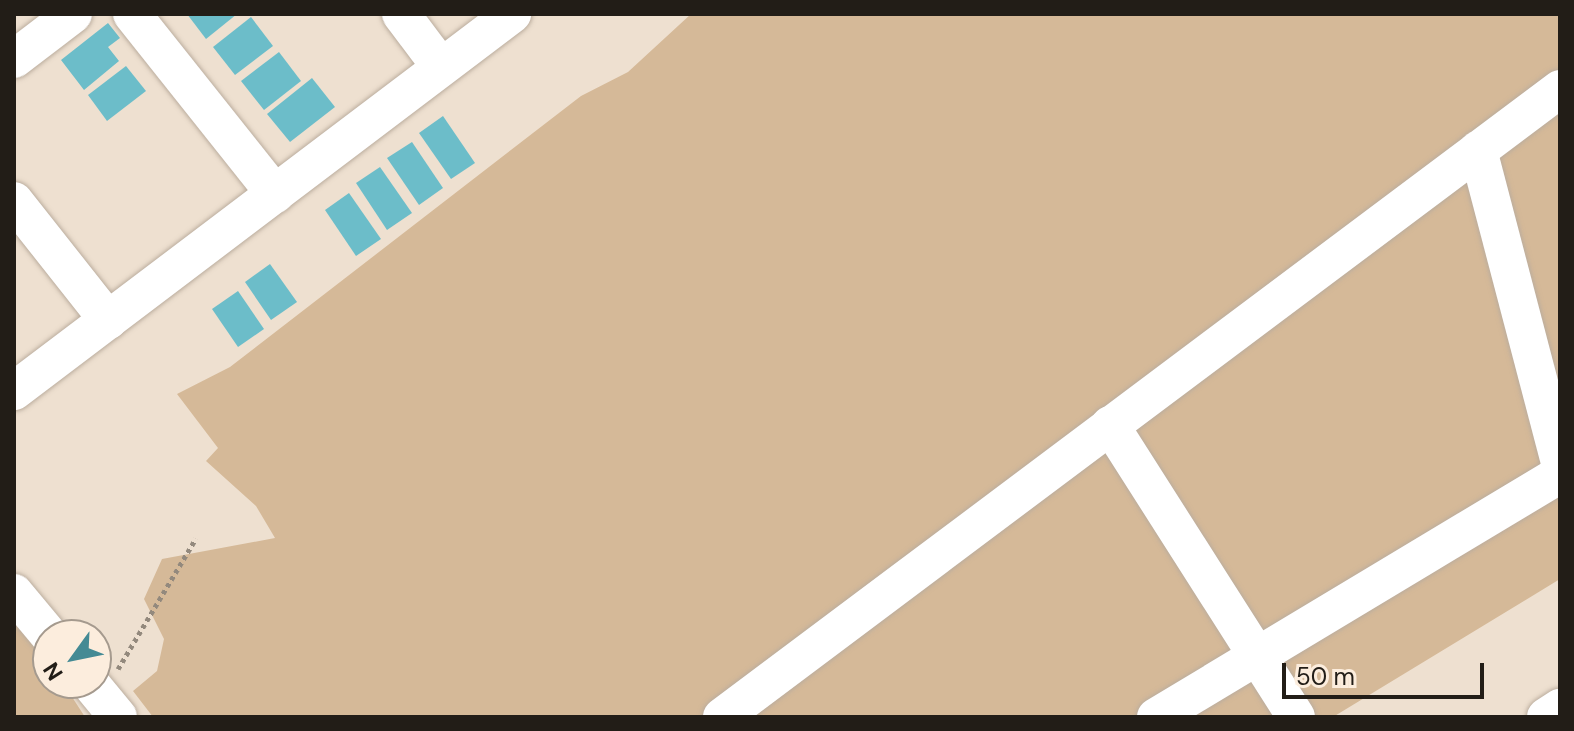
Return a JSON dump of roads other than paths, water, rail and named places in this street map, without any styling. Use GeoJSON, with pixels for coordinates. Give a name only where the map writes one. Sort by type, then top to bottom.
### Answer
{"type":"FeatureCollection","features":[{"type":"Feature","properties":{"kind":"street"},"geometry":{"type":"LineString","coordinates":[[14,59],[73,14]]}},
{"type":"Feature","properties":{"kind":"street"},"geometry":{"type":"LineString","coordinates":[[132,14],[275,194]]}},
{"type":"Feature","properties":{"kind":"street"},"geometry":{"type":"LineString","coordinates":[[401,14],[441,67]]}},
{"type":"Feature","properties":{"kind":"street"},"geometry":{"type":"LineString","coordinates":[[14,391],[512,14]]}},
{"type":"Feature","properties":{"kind":"street"},"geometry":{"type":"LineString","coordinates":[[722,717],[1560,89]]}},
{"type":"Feature","properties":{"kind":"street"},"geometry":{"type":"LineString","coordinates":[[1478,150],[1560,462]]}},
{"type":"Feature","properties":{"kind":"street"},"geometry":{"type":"LineString","coordinates":[[14,201],[108,320]]}},
{"type":"Feature","properties":{"kind":"street"},"geometry":{"type":"LineString","coordinates":[[1110,425],[1296,717]]}},
{"type":"Feature","properties":{"kind":"street"},"geometry":{"type":"LineString","coordinates":[[1156,717],[1560,474]]}},
{"type":"Feature","properties":{"kind":"street"},"geometry":{"type":"LineString","coordinates":[[14,593],[36,619]]}},
{"type":"Feature","properties":{"kind":"street"},"geometry":{"type":"LineString","coordinates":[[1546,717],[1560,708]]}}]}
